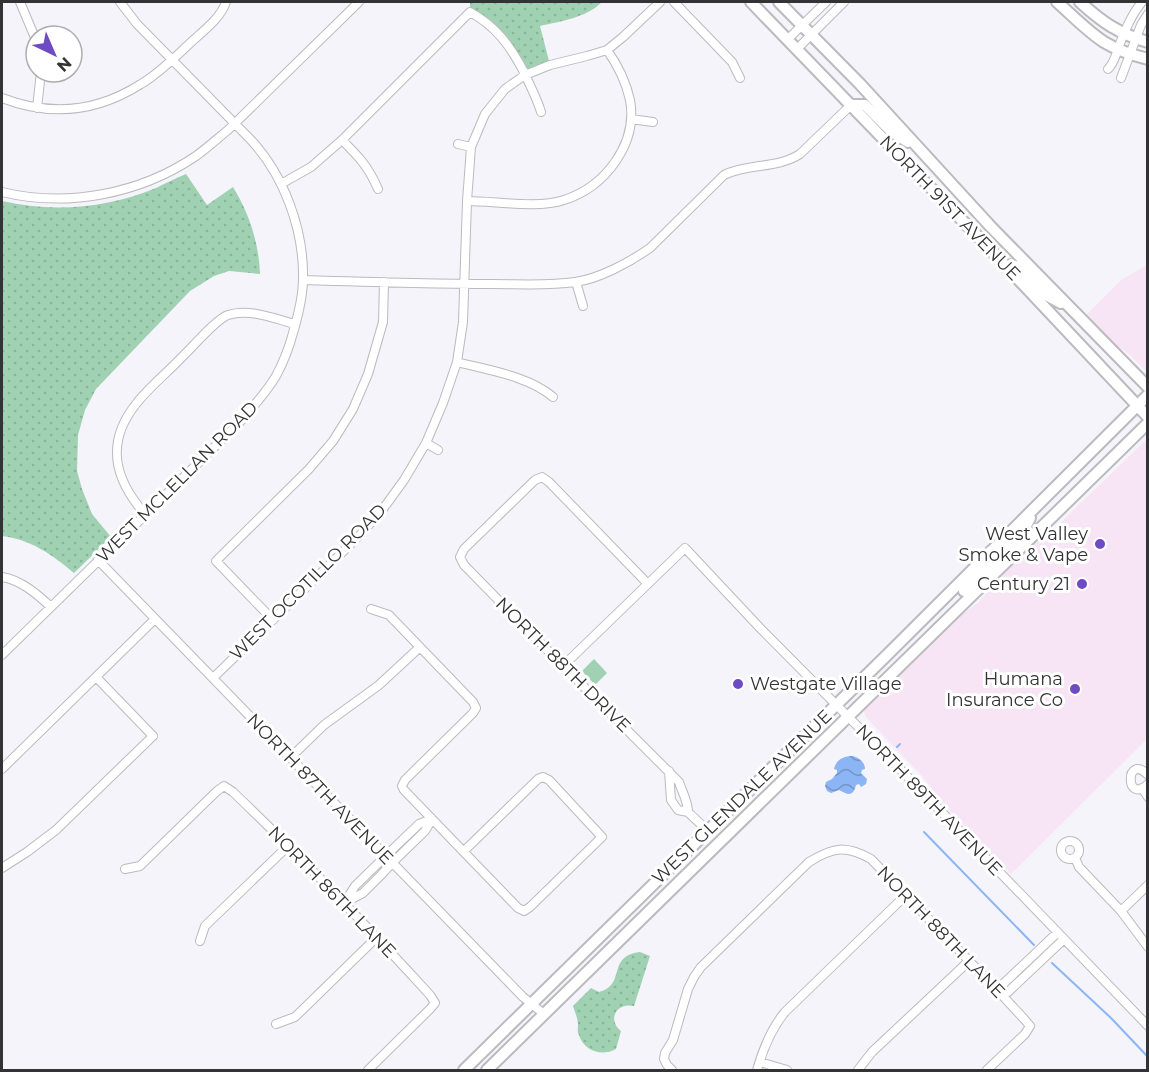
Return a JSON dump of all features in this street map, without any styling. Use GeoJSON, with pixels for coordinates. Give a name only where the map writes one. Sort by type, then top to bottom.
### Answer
{"type":"FeatureCollection","features":[{"type":"Feature","properties":{"kind":"main road","name":"NORTH 91ST AVENUE"},"geometry":{"type":"LineString","coordinates":[[751,2],[1148,417]]}},
{"type":"Feature","properties":{"kind":"main road","name":"NORTH 91ST AVENUE"},"geometry":{"type":"LineString","coordinates":[[779,2],[867,91],[973,209],[1148,387]]}},
{"type":"Feature","properties":{"kind":"main road"},"geometry":{"type":"LineString","coordinates":[[1057,2],[1096,36],[1129,54],[1148,59]]}},
{"type":"Feature","properties":{"kind":"main road"},"geometry":{"type":"LineString","coordinates":[[1080,2],[1104,22],[1130,37],[1148,42]]}},
{"type":"Feature","properties":{"kind":"main road"},"geometry":{"type":"LineString","coordinates":[[851,105],[865,105],[901,138],[921,150]]}},
{"type":"Feature","properties":{"kind":"main road"},"geometry":{"type":"LineString","coordinates":[[1006,267],[1016,266],[1048,297],[1069,308]]}},
{"type":"Feature","properties":{"kind":"main road","name":"WEST GLENDALE AVENUE"},"geometry":{"type":"LineString","coordinates":[[464,1071],[1148,395]]}},
{"type":"Feature","properties":{"kind":"main road","name":"WEST GLENDALE AVENUE"},"geometry":{"type":"LineString","coordinates":[[487,1071],[1148,423]]}},
{"type":"Feature","properties":{"kind":"main road"},"geometry":{"type":"LineString","coordinates":[[1002,565],[1004,550],[1023,531],[1037,506]]}},
{"type":"Feature","properties":{"kind":"main road"},"geometry":{"type":"LineString","coordinates":[[953,612],[950,607],[952,604],[994,561],[995,557],[991,551]]}},
{"type":"Feature","properties":{"kind":"main road"},"geometry":{"type":"LineString","coordinates":[[708,831],[719,843]]}},
{"type":"Feature","properties":{"kind":"street"},"geometry":{"type":"LineString","coordinates":[[20,2],[29,24]]}},
{"type":"Feature","properties":{"kind":"street"},"geometry":{"type":"LineString","coordinates":[[120,2],[137,24],[259,148],[281,184],[293,213],[302,253],[303,280],[465,285],[576,282],[596,276],[636,258],[650,248],[724,175],[734,170],[790,160],[800,154],[851,105]]}},
{"type":"Feature","properties":{"kind":"street"},"geometry":{"type":"LineString","coordinates":[[2,98],[16,104],[57,110],[80,108],[110,101],[143,84],[214,20],[226,2]]}},
{"type":"Feature","properties":{"kind":"street"},"geometry":{"type":"LineString","coordinates":[[2,192],[30,197],[80,198],[121,190],[152,180],[181,165],[209,146],[235,123],[359,2]]}},
{"type":"Feature","properties":{"kind":"street"},"geometry":{"type":"LineString","coordinates":[[465,285],[471,147],[485,114],[505,89],[525,75],[550,65],[607,50],[660,2]]}},
{"type":"Feature","properties":{"kind":"street"},"geometry":{"type":"LineString","coordinates":[[674,2],[732,62],[740,78]]}},
{"type":"Feature","properties":{"kind":"street"},"geometry":{"type":"LineString","coordinates":[[788,39],[826,2]]}},
{"type":"Feature","properties":{"kind":"street"},"geometry":{"type":"LineString","coordinates":[[797,49],[844,2]]}},
{"type":"Feature","properties":{"kind":"street"},"geometry":{"type":"LineString","coordinates":[[1120,78],[1129,54],[1134,14],[1142,2]]}},
{"type":"Feature","properties":{"kind":"street"},"geometry":{"type":"LineString","coordinates":[[281,184],[311,167],[342,140],[470,12],[484,20],[505,41],[537,98],[541,112]]}},
{"type":"Feature","properties":{"kind":"street"},"geometry":{"type":"LineString","coordinates":[[1108,69],[1118,49],[1141,25],[1148,14]]}},
{"type":"Feature","properties":{"kind":"street"},"geometry":{"type":"LineString","coordinates":[[467,201],[546,203],[564,200],[590,189],[602,179],[613,166],[626,141],[631,119],[630,100],[624,82],[614,59],[607,50]]}},
{"type":"Feature","properties":{"kind":"street"},"geometry":{"type":"LineString","coordinates":[[37,108],[40,84]]}},
{"type":"Feature","properties":{"kind":"street"},"geometry":{"type":"LineString","coordinates":[[631,119],[653,122]]}},
{"type":"Feature","properties":{"kind":"street"},"geometry":{"type":"LineString","coordinates":[[342,140],[365,164],[378,189]]}},
{"type":"Feature","properties":{"kind":"street"},"geometry":{"type":"LineString","coordinates":[[458,144],[471,147]]}},
{"type":"Feature","properties":{"kind":"street","name":"WEST MCLELLAN ROAD"},"geometry":{"type":"LineString","coordinates":[[2,655],[239,423],[264,394],[284,358],[296,324],[303,280]]}},
{"type":"Feature","properties":{"kind":"street"},"geometry":{"type":"LineString","coordinates":[[273,620],[216,561],[309,470],[333,441],[352,409],[368,374],[382,322],[384,282]]}},
{"type":"Feature","properties":{"kind":"street"},"geometry":{"type":"LineString","coordinates":[[576,282],[583,306]]}},
{"type":"Feature","properties":{"kind":"street","name":"WEST OCOTILLO ROAD"},"geometry":{"type":"LineString","coordinates":[[213,678],[360,535],[404,480],[426,443],[457,362],[463,322],[465,285]]}},
{"type":"Feature","properties":{"kind":"street"},"geometry":{"type":"LineString","coordinates":[[145,514],[124,486],[117,464],[118,443],[122,427],[137,402],[212,327],[226,316],[241,313],[263,315],[296,324]]}},
{"type":"Feature","properties":{"kind":"street"},"geometry":{"type":"LineString","coordinates":[[457,362],[532,382],[553,397]]}},
{"type":"Feature","properties":{"kind":"street"},"geometry":{"type":"LineString","coordinates":[[426,443],[438,450]]}},
{"type":"Feature","properties":{"kind":"street","name":"NORTH 88TH DRIVE"},"geometry":{"type":"LineString","coordinates":[[648,584],[542,477],[535,480],[464,549],[460,557],[464,565],[679,782],[688,804],[688,812]]}},
{"type":"Feature","properties":{"kind":"street","name":"NORTH 89TH AVENUE"},"geometry":{"type":"LineString","coordinates":[[648,584],[685,548],[752,620],[980,850],[1148,1026]]}},
{"type":"Feature","properties":{"kind":"street","name":"NORTH 87TH AVENUE"},"geometry":{"type":"LineString","coordinates":[[98,561],[523,997],[544,1014]]}},
{"type":"Feature","properties":{"kind":"street"},"geometry":{"type":"LineString","coordinates":[[2,577],[23,585],[51,607]]}},
{"type":"Feature","properties":{"kind":"street"},"geometry":{"type":"LineString","coordinates":[[563,666],[648,584]]}},
{"type":"Feature","properties":{"kind":"street"},"geometry":{"type":"LineString","coordinates":[[371,609],[389,615],[473,702],[476,708],[405,780],[402,786],[404,790],[519,908],[524,911],[602,837],[549,780],[543,777],[538,779],[464,851]]}},
{"type":"Feature","properties":{"kind":"street"},"geometry":{"type":"LineString","coordinates":[[2,768],[155,619]]}},
{"type":"Feature","properties":{"kind":"street"},"geometry":{"type":"LineString","coordinates":[[290,759],[324,725],[379,685],[420,647]]}},
{"type":"Feature","properties":{"kind":"street"},"geometry":{"type":"LineString","coordinates":[[2,868],[56,830],[153,736],[96,677]]}},
{"type":"Feature","properties":{"kind":"street"},"geometry":{"type":"LineString","coordinates":[[1148,775],[1145,771],[1139,770],[1130,776],[1130,782],[1134,787],[1145,786],[1148,797]]}},
{"type":"Feature","properties":{"kind":"street"},"geometry":{"type":"LineString","coordinates":[[669,771],[671,800],[678,810],[688,812],[708,831]]}},
{"type":"Feature","properties":{"kind":"street","name":"NORTH 86TH LANE"},"geometry":{"type":"LineString","coordinates":[[125,869],[140,866],[224,786],[233,792],[289,845],[377,937],[435,1003],[368,1071]]}},
{"type":"Feature","properties":{"kind":"street"},"geometry":{"type":"LineString","coordinates":[[671,800],[684,796]]}},
{"type":"Feature","properties":{"kind":"street"},"geometry":{"type":"LineString","coordinates":[[344,903],[355,886],[389,859],[419,824],[432,819]]}},
{"type":"Feature","properties":{"kind":"street"},"geometry":{"type":"LineString","coordinates":[[200,941],[206,926],[289,845]]}},
{"type":"Feature","properties":{"kind":"street","name":"NORTH 88TH LANE"},"geometry":{"type":"LineString","coordinates":[[672,1071],[664,1059],[665,1053],[673,1040],[688,989],[701,966],[809,862],[822,854],[844,849],[858,852],[871,859],[1030,1026],[1025,1034],[987,1071]]}},
{"type":"Feature","properties":{"kind":"street"},"geometry":{"type":"LineString","coordinates":[[1075,858],[1079,867],[1121,911],[1148,947]]}},
{"type":"Feature","properties":{"kind":"street"},"geometry":{"type":"LineString","coordinates":[[344,903],[363,893],[381,875],[389,859]]}},
{"type":"Feature","properties":{"kind":"street"},"geometry":{"type":"LineString","coordinates":[[361,880],[368,888]]}},
{"type":"Feature","properties":{"kind":"street"},"geometry":{"type":"LineString","coordinates":[[1121,911],[1148,885]]}},
{"type":"Feature","properties":{"kind":"street"},"geometry":{"type":"LineString","coordinates":[[787,1071],[758,1066],[772,1029],[785,1012],[906,895]]}},
{"type":"Feature","properties":{"kind":"street"},"geometry":{"type":"LineString","coordinates":[[1001,994],[1008,992],[1060,936]]}},
{"type":"Feature","properties":{"kind":"street"},"geometry":{"type":"LineString","coordinates":[[276,1024],[296,1017],[377,937]]}},
{"type":"Feature","properties":{"kind":"street"},"geometry":{"type":"LineString","coordinates":[[858,1071],[873,1053],[969,961]]}},
{"type":"Feature","properties":{"kind":"shaded area"},"geometry":{"type":"Polygon","coordinates":[[[1147,265],[1147,372],[1086,315],[1121,280],[1147,265]]]}},
{"type":"Feature","properties":{"kind":"shaded area"},"geometry":{"type":"Polygon","coordinates":[[[1147,439],[1147,739],[1011,874],[941,801],[922,776],[866,717],[864,711],[867,705],[957,618],[978,603],[1019,557],[1052,531],[1147,439]]]}},
{"type":"Feature","properties":{"kind":"green space"},"geometry":{"type":"Polygon","coordinates":[[[470,2],[602,2],[589,12],[540,26],[550,65],[525,75],[505,41],[470,12],[470,2]]]}},
{"type":"Feature","properties":{"kind":"green space"},"geometry":{"type":"Polygon","coordinates":[[[186,174],[207,205],[233,187],[252,229],[258,251],[260,274],[229,271],[214,276],[190,291],[96,389],[85,410],[78,435],[77,471],[92,514],[111,537],[74,573],[32,544],[2,536],[2,201],[41,207],[100,204],[138,195],[186,174]]]}},
{"type":"Feature","properties":{"kind":"green space"},"geometry":{"type":"Polygon","coordinates":[[[594,659],[607,673],[595,685],[582,671],[594,659]]]}},
{"type":"Feature","properties":{"kind":"green space"},"geometry":{"type":"Polygon","coordinates":[[[640,952],[650,956],[634,1006],[628,1005],[618,1009],[614,1017],[621,1031],[616,1049],[599,1052],[589,1049],[581,1041],[573,1006],[591,988],[599,992],[607,988],[612,983],[623,959],[640,952]]]}},
{"type":"Feature","properties":{"kind":"water"},"geometry":{"type":"Polygon","coordinates":[[[853,756],[864,764],[865,769],[861,773],[867,779],[866,784],[861,787],[859,784],[856,785],[850,794],[839,790],[831,793],[827,791],[826,782],[837,773],[834,769],[836,763],[843,758],[853,756]]]}},
{"type":"Feature","properties":{"kind":"waterway"},"geometry":{"type":"LineString","coordinates":[[897,747],[900,744]]}},
{"type":"Feature","properties":{"kind":"waterway"},"geometry":{"type":"LineString","coordinates":[[924,832],[1034,945]]}},
{"type":"Feature","properties":{"kind":"waterway"},"geometry":{"type":"LineString","coordinates":[[1052,963],[1111,1018],[1148,1057]]}},
{"type":"Feature","properties":{"kind":"place","name":"West Valley Smoke & Vape"},"geometry":{"type":"Point","coordinates":[1100,544]}},
{"type":"Feature","properties":{"kind":"place","name":"Century 21"},"geometry":{"type":"Point","coordinates":[1082,584]}},
{"type":"Feature","properties":{"kind":"place","name":"Westgate Village"},"geometry":{"type":"Point","coordinates":[738,684]}},
{"type":"Feature","properties":{"kind":"place","name":"Humana Insurance Co"},"geometry":{"type":"Point","coordinates":[1075,689]}}]}
